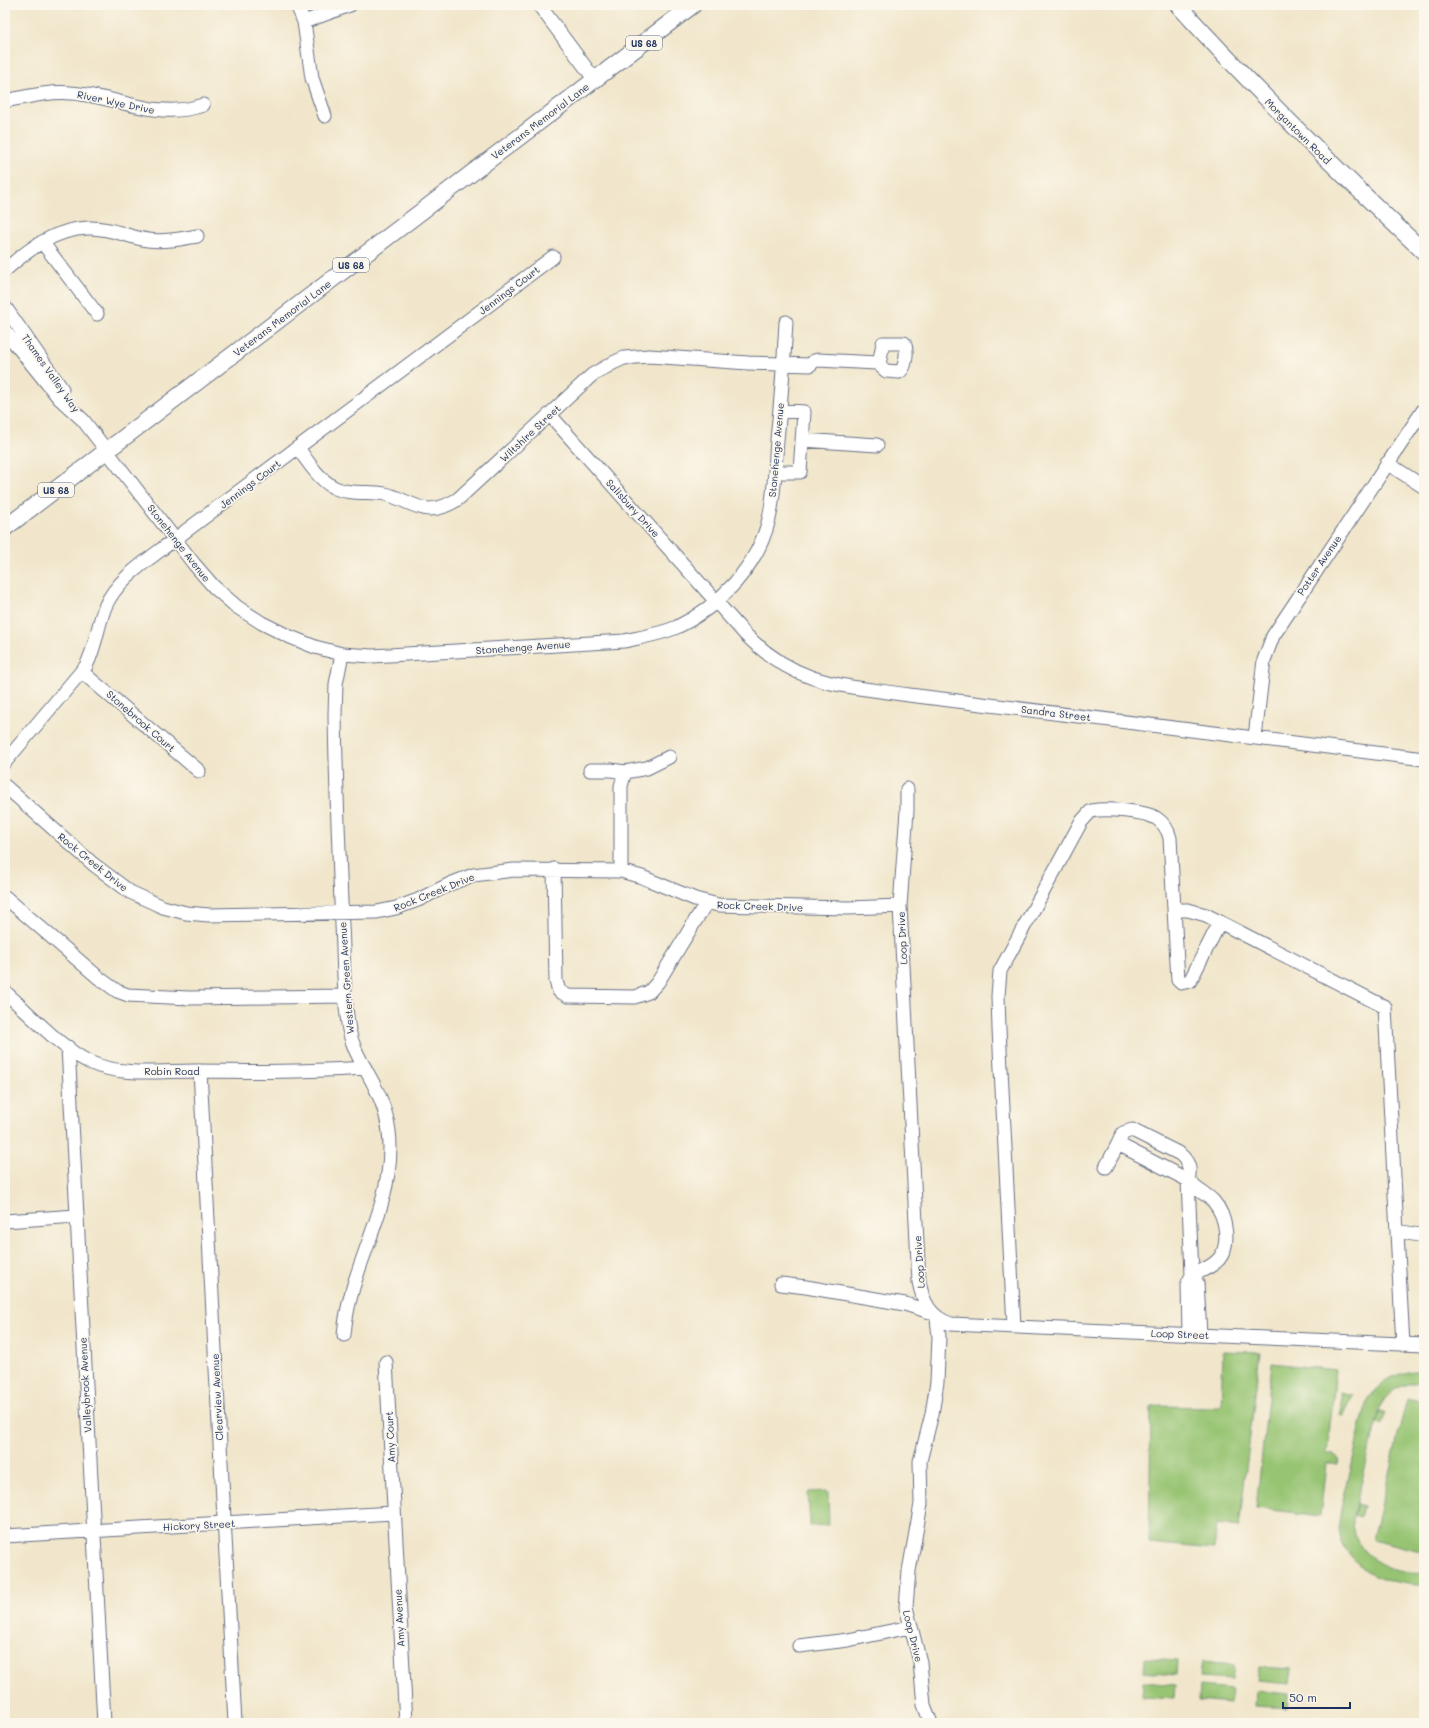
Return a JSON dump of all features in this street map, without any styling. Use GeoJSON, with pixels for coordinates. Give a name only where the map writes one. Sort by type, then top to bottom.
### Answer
{"type":"FeatureCollection","features":[{"type":"Feature","properties":{"kind":"main road","name":"Veterans Memorial Lane"},"geometry":{"type":"LineString","coordinates":[[5,528],[693,5]]}},
{"type":"Feature","properties":{"kind":"main road","name":"Morgantown Road"},"geometry":{"type":"LineString","coordinates":[[1178,5],[1233,66],[1294,128],[1424,252]]}},
{"type":"Feature","properties":{"kind":"street"},"geometry":{"type":"LineString","coordinates":[[297,5],[304,22],[312,78],[325,116]]}},
{"type":"Feature","properties":{"kind":"street"},"geometry":{"type":"LineString","coordinates":[[304,22],[350,5]]}},
{"type":"Feature","properties":{"kind":"street"},"geometry":{"type":"LineString","coordinates":[[539,5],[594,80]]}},
{"type":"Feature","properties":{"kind":"street","name":"River Wye Drive"},"geometry":{"type":"LineString","coordinates":[[5,101],[44,94],[71,92],[102,97],[165,111],[181,112],[203,105]]}},
{"type":"Feature","properties":{"kind":"street"},"geometry":{"type":"LineString","coordinates":[[5,270],[42,242],[68,231],[89,228],[105,229],[158,241],[196,236]]}},
{"type":"Feature","properties":{"kind":"street"},"geometry":{"type":"LineString","coordinates":[[42,242],[97,314]]}},
{"type":"Feature","properties":{"kind":"street","name":"Jennings Court"},"geometry":{"type":"LineString","coordinates":[[6,758],[82,672],[94,648],[101,617],[111,596],[126,578],[175,539],[553,257]]}},
{"type":"Feature","properties":{"kind":"street","name":"Thames Valley Way"},"geometry":{"type":"LineString","coordinates":[[5,307],[83,420],[107,451]]}},
{"type":"Feature","properties":{"kind":"street","name":"Stonehenge Avenue"},"geometry":{"type":"LineString","coordinates":[[107,451],[214,587],[237,607],[262,623],[315,647],[342,654],[401,656],[624,641],[651,636],[676,627],[699,614],[717,600],[742,574],[760,543],[769,520],[775,472],[786,322]]}},
{"type":"Feature","properties":{"kind":"street","name":"Thames Valley Way"},"geometry":{"type":"LineString","coordinates":[[5,331],[59,398],[83,420]]}},
{"type":"Feature","properties":{"kind":"street","name":"Wiltshire Street"},"geometry":{"type":"LineString","coordinates":[[298,448],[320,476],[334,487],[354,492],[386,494],[418,506],[438,508],[458,499],[592,375],[613,362],[624,358],[655,356],[748,364],[810,365],[818,360],[877,363],[879,365]]}},
{"type":"Feature","properties":{"kind":"street","name":"Potter Avenue"},"geometry":{"type":"LineString","coordinates":[[1255,738],[1264,660],[1273,636],[1424,409]]}},
{"type":"Feature","properties":{"kind":"street"},"geometry":{"type":"LineString","coordinates":[[775,472],[800,472],[804,412],[780,410]]}},
{"type":"Feature","properties":{"kind":"street","name":"Salisbury Drive"},"geometry":{"type":"LineString","coordinates":[[550,415],[717,600]]}},
{"type":"Feature","properties":{"kind":"street"},"geometry":{"type":"LineString","coordinates":[[802,440],[877,445]]}},
{"type":"Feature","properties":{"kind":"street"},"geometry":{"type":"LineString","coordinates":[[1387,463],[1424,487]]}},
{"type":"Feature","properties":{"kind":"street","name":"Sandra Street"},"geometry":{"type":"LineString","coordinates":[[717,600],[745,634],[770,657],[793,671],[819,681],[909,695],[1424,759]]}},
{"type":"Feature","properties":{"kind":"street","name":"Western Green Avenue"},"geometry":{"type":"LineString","coordinates":[[342,654],[335,703],[346,996],[351,1038],[364,1068],[378,1093],[387,1123],[390,1141],[389,1173],[386,1193],[377,1222],[352,1287],[344,1335]]}},
{"type":"Feature","properties":{"kind":"street","name":"Stonebrook Court"},"geometry":{"type":"LineString","coordinates":[[82,672],[199,771]]}},
{"type":"Feature","properties":{"kind":"street"},"geometry":{"type":"LineString","coordinates":[[590,770],[611,770],[624,772],[647,768],[669,757]]}},
{"type":"Feature","properties":{"kind":"street"},"geometry":{"type":"LineString","coordinates":[[621,872],[621,786],[624,772]]}},
{"type":"Feature","properties":{"kind":"street","name":"Rock Creek Drive"},"geometry":{"type":"LineString","coordinates":[[5,786],[111,879],[130,892],[163,907],[186,913],[210,915],[342,914],[377,912],[396,908],[418,900],[472,875],[496,871],[554,869],[621,872],[642,877],[706,902],[730,906],[813,908],[900,906]]}},
{"type":"Feature","properties":{"kind":"street","name":"Loop Drive"},"geometry":{"type":"LineString","coordinates":[[907,789],[908,810],[900,906],[919,1282],[923,1299],[934,1315],[939,1337],[937,1382],[932,1414],[920,1462],[920,1509],[908,1580],[906,1607],[920,1662],[924,1705],[931,1723]]}},
{"type":"Feature","properties":{"kind":"street"},"geometry":{"type":"LineString","coordinates":[[1014,1327],[999,1037],[998,996],[1000,971],[1081,822],[1092,811],[1109,810],[1148,814],[1157,818],[1168,830],[1170,837],[1175,910],[1178,980],[1181,983],[1190,981],[1220,922]]}},
{"type":"Feature","properties":{"kind":"street"},"geometry":{"type":"LineString","coordinates":[[554,869],[556,981],[559,991],[568,996],[635,997],[648,992],[658,982],[706,902]]}},
{"type":"Feature","properties":{"kind":"street"},"geometry":{"type":"LineString","coordinates":[[5,897],[99,978],[117,991],[128,995],[189,998],[346,996]]}},
{"type":"Feature","properties":{"kind":"street"},"geometry":{"type":"LineString","coordinates":[[1175,910],[1196,912],[1220,922],[1385,1007],[1403,1345]]}},
{"type":"Feature","properties":{"kind":"street","name":"Robin Road"},"geometry":{"type":"LineString","coordinates":[[5,992],[68,1047],[89,1061],[117,1070],[338,1070],[364,1068]]}},
{"type":"Feature","properties":{"kind":"street","name":"Valleybrook Avenue"},"geometry":{"type":"LineString","coordinates":[[68,1047],[104,1723]]}},
{"type":"Feature","properties":{"kind":"street","name":"Clearview Avenue"},"geometry":{"type":"LineString","coordinates":[[200,1071],[223,1524],[235,1723]]}},
{"type":"Feature","properties":{"kind":"street"},"geometry":{"type":"LineString","coordinates":[[1106,1167],[1123,1133],[1128,1130],[1138,1132],[1180,1154],[1189,1165],[1188,1180],[1192,1275],[1188,1284],[1195,1334]]}},
{"type":"Feature","properties":{"kind":"street"},"geometry":{"type":"LineString","coordinates":[[1118,1144],[1188,1180],[1195,1189],[1212,1200],[1221,1214],[1225,1228],[1223,1253],[1212,1265],[1192,1275]]}},
{"type":"Feature","properties":{"kind":"street"},"geometry":{"type":"LineString","coordinates":[[1189,1201],[1196,1195],[1202,1194]]}},
{"type":"Feature","properties":{"kind":"street"},"geometry":{"type":"LineString","coordinates":[[5,1221],[76,1216]]}},
{"type":"Feature","properties":{"kind":"street"},"geometry":{"type":"LineString","coordinates":[[1397,1231],[1424,1236]]}},
{"type":"Feature","properties":{"kind":"street","name":"Loop Street"},"geometry":{"type":"LineString","coordinates":[[781,1284],[806,1286],[905,1304],[934,1315],[951,1324],[1424,1345]]}},
{"type":"Feature","properties":{"kind":"street","name":"Amy Court"},"geometry":{"type":"LineString","coordinates":[[386,1362],[393,1480],[393,1513]]}},
{"type":"Feature","properties":{"kind":"street","name":"Hickory Street"},"geometry":{"type":"LineString","coordinates":[[5,1536],[94,1532],[393,1513]]}},
{"type":"Feature","properties":{"kind":"street","name":"Amy Avenue"},"geometry":{"type":"LineString","coordinates":[[393,1513],[406,1723]]}},
{"type":"Feature","properties":{"kind":"street"},"geometry":{"type":"LineString","coordinates":[[799,1646],[854,1639],[910,1627]]}},
{"type":"Feature","properties":{"kind":"green space"},"geometry":{"type":"Polygon","coordinates":[[[1223,1351],[1260,1352],[1239,1527],[1217,1524],[1214,1549],[1149,1543],[1151,1406],[1221,1407],[1223,1351]]]}},
{"type":"Feature","properties":{"kind":"green space"},"geometry":{"type":"Polygon","coordinates":[[[1272,1363],[1336,1370],[1327,1454],[1334,1455],[1339,1458],[1338,1464],[1326,1464],[1320,1516],[1256,1508],[1272,1363]]]}},
{"type":"Feature","properties":{"kind":"green space"},"geometry":{"type":"Polygon","coordinates":[[[1424,1370],[1424,1382],[1405,1385],[1399,1388],[1389,1394],[1381,1405],[1353,1516],[1354,1530],[1358,1542],[1365,1552],[1374,1560],[1385,1566],[1411,1572],[1424,1572],[1424,1585],[1396,1582],[1368,1571],[1356,1562],[1347,1552],[1341,1539],[1339,1524],[1342,1502],[1359,1432],[1369,1399],[1380,1386],[1392,1377],[1407,1372],[1424,1370]]]}},
{"type":"Feature","properties":{"kind":"green space"},"geometry":{"type":"Polygon","coordinates":[[[1340,1392],[1353,1395],[1344,1412],[1344,1416],[1340,1415],[1340,1392]]]}},
{"type":"Feature","properties":{"kind":"green space"},"geometry":{"type":"Polygon","coordinates":[[[1407,1398],[1424,1402],[1424,1553],[1373,1540],[1407,1398]]]}},
{"type":"Feature","properties":{"kind":"green space"},"geometry":{"type":"Polygon","coordinates":[[[1380,1412],[1385,1413],[1382,1424],[1376,1423],[1380,1412]]]}},
{"type":"Feature","properties":{"kind":"green space"},"geometry":{"type":"Polygon","coordinates":[[[828,1491],[829,1525],[810,1526],[808,1492],[828,1491]]]}},
{"type":"Feature","properties":{"kind":"green space"},"geometry":{"type":"Polygon","coordinates":[[[1357,1504],[1363,1506],[1360,1517],[1354,1515],[1357,1504]]]}},
{"type":"Feature","properties":{"kind":"green space"},"geometry":{"type":"Polygon","coordinates":[[[1145,1658],[1177,1660],[1176,1675],[1144,1672],[1145,1658]]]}},
{"type":"Feature","properties":{"kind":"green space"},"geometry":{"type":"Polygon","coordinates":[[[1202,1662],[1234,1665],[1232,1679],[1200,1677],[1202,1662]]]}},
{"type":"Feature","properties":{"kind":"green space"},"geometry":{"type":"Polygon","coordinates":[[[1259,1667],[1291,1669],[1289,1684],[1257,1681],[1259,1667]]]}},
{"type":"Feature","properties":{"kind":"green space"},"geometry":{"type":"Polygon","coordinates":[[[1143,1682],[1175,1685],[1174,1699],[1142,1697],[1143,1682]]]}},
{"type":"Feature","properties":{"kind":"green space"},"geometry":{"type":"Polygon","coordinates":[[[1200,1686],[1232,1689],[1230,1704],[1199,1701],[1200,1686]]]}},
{"type":"Feature","properties":{"kind":"green space"},"geometry":{"type":"Polygon","coordinates":[[[1256,1691],[1288,1694],[1287,1708],[1255,1706],[1256,1691]]]}}]}
